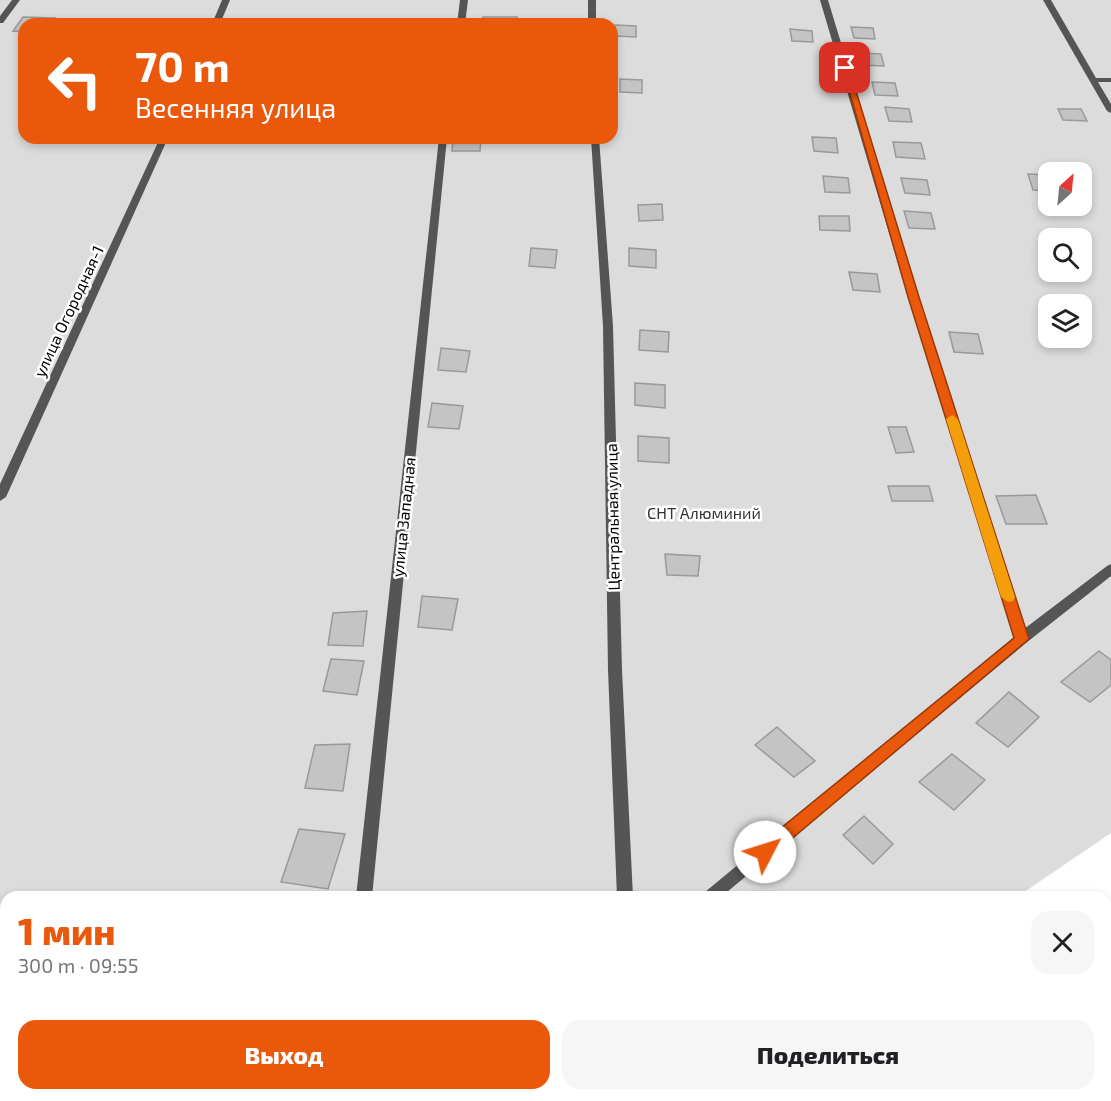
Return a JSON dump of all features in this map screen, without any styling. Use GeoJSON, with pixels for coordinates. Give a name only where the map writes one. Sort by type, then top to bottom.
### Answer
{"type":"FeatureCollection","features":[{"type":"Feature","properties":{"kind":"street"},"geometry":{"type":"LineString","coordinates":[[0,21],[16,0]]}},
{"type":"Feature","properties":{"kind":"street"},"geometry":{"type":"LineString","coordinates":[[218,18],[226,0]]}},
{"type":"Feature","properties":{"kind":"street"},"geometry":{"type":"LineString","coordinates":[[462,18],[465,0]]}},
{"type":"Feature","properties":{"kind":"street"},"geometry":{"type":"LineString","coordinates":[[592,0],[592,18]]}},
{"type":"Feature","properties":{"kind":"street"},"geometry":{"type":"LineString","coordinates":[[824,0],[913,297],[1021,639]]}},
{"type":"Feature","properties":{"kind":"street"},"geometry":{"type":"LineString","coordinates":[[1047,0],[1111,111]]}},
{"type":"Feature","properties":{"kind":"street"},"geometry":{"type":"LineString","coordinates":[[1092,80],[1111,80]]}},
{"type":"Feature","properties":{"kind":"street","name":"улица Огородная-1"},"geometry":{"type":"LineString","coordinates":[[0,497],[161,144]]}},
{"type":"Feature","properties":{"kind":"street","name":"улица Западная"},"geometry":{"type":"LineString","coordinates":[[365,891],[442,144]]}},
{"type":"Feature","properties":{"kind":"street","name":"Центральная улица"},"geometry":{"type":"LineString","coordinates":[[595,144],[608,326],[615,670],[625,891]]}},
{"type":"Feature","properties":{"kind":"street"},"geometry":{"type":"LineString","coordinates":[[717,891],[1021,639],[1111,568]]}},
{"type":"Feature","properties":{"kind":"green space","name":"СНТ Алюминий"},"geometry":{"type":"Polygon","coordinates":[[[0,0],[1111,0],[1111,833],[1026,891],[0,891],[0,0]]]}},
{"type":"Feature","properties":{"kind":"building"},"geometry":{"type":"Polygon","coordinates":[[[483,17],[517,17],[517,18],[483,17]]]}},
{"type":"Feature","properties":{"kind":"building"},"geometry":{"type":"Polygon","coordinates":[[[618,25],[636,26],[636,37],[618,36],[618,25]]]}},
{"type":"Feature","properties":{"kind":"building"},"geometry":{"type":"Polygon","coordinates":[[[851,27],[873,28],[875,39],[854,38],[851,27]]]}},
{"type":"Feature","properties":{"kind":"building"},"geometry":{"type":"Polygon","coordinates":[[[790,29],[812,31],[813,42],[792,41],[790,29]]]}},
{"type":"Feature","properties":{"kind":"building"},"geometry":{"type":"Polygon","coordinates":[[[859,53],[881,54],[884,66],[861,65],[859,53]]]}},
{"type":"Feature","properties":{"kind":"building"},"geometry":{"type":"Polygon","coordinates":[[[620,79],[642,80],[642,93],[620,92],[620,79]]]}},
{"type":"Feature","properties":{"kind":"building"},"geometry":{"type":"Polygon","coordinates":[[[872,82],[895,83],[898,96],[875,95],[872,82]]]}},
{"type":"Feature","properties":{"kind":"building"},"geometry":{"type":"Polygon","coordinates":[[[885,107],[909,109],[912,122],[889,121],[885,107]]]}},
{"type":"Feature","properties":{"kind":"building"},"geometry":{"type":"Polygon","coordinates":[[[1058,109],[1081,109],[1087,121],[1063,120],[1058,109]]]}},
{"type":"Feature","properties":{"kind":"building"},"geometry":{"type":"Polygon","coordinates":[[[812,137],[836,138],[838,153],[814,151],[812,137]]]}},
{"type":"Feature","properties":{"kind":"building"},"geometry":{"type":"Polygon","coordinates":[[[893,142],[921,143],[925,159],[896,157],[893,142]]]}},
{"type":"Feature","properties":{"kind":"building"},"geometry":{"type":"Polygon","coordinates":[[[453,144],[481,144],[480,151],[452,151],[453,144]]]}},
{"type":"Feature","properties":{"kind":"building"},"geometry":{"type":"Polygon","coordinates":[[[1028,174],[1038,174],[1038,190],[1033,190],[1028,174]]]}},
{"type":"Feature","properties":{"kind":"building"},"geometry":{"type":"Polygon","coordinates":[[[823,176],[848,178],[850,193],[825,192],[823,176]]]}},
{"type":"Feature","properties":{"kind":"building"},"geometry":{"type":"Polygon","coordinates":[[[901,178],[927,180],[930,195],[905,193],[901,178]]]}},
{"type":"Feature","properties":{"kind":"building"},"geometry":{"type":"Polygon","coordinates":[[[662,204],[663,220],[639,221],[638,205],[662,204]]]}},
{"type":"Feature","properties":{"kind":"building"},"geometry":{"type":"Polygon","coordinates":[[[904,211],[931,213],[935,229],[909,228],[904,211]]]}},
{"type":"Feature","properties":{"kind":"building"},"geometry":{"type":"Polygon","coordinates":[[[819,216],[849,216],[850,231],[820,230],[819,216]]]}},
{"type":"Feature","properties":{"kind":"building"},"geometry":{"type":"Polygon","coordinates":[[[531,248],[557,250],[555,268],[529,266],[531,248]]]}},
{"type":"Feature","properties":{"kind":"building"},"geometry":{"type":"Polygon","coordinates":[[[629,248],[656,250],[656,268],[629,266],[629,248]]]}},
{"type":"Feature","properties":{"kind":"building"},"geometry":{"type":"Polygon","coordinates":[[[849,272],[877,274],[880,292],[853,290],[849,272]]]}},
{"type":"Feature","properties":{"kind":"building"},"geometry":{"type":"Polygon","coordinates":[[[640,330],[669,332],[668,352],[639,350],[640,330]]]}},
{"type":"Feature","properties":{"kind":"building"},"geometry":{"type":"Polygon","coordinates":[[[949,332],[978,334],[983,354],[954,352],[949,332]]]}},
{"type":"Feature","properties":{"kind":"building"},"geometry":{"type":"Polygon","coordinates":[[[441,348],[470,351],[466,372],[438,370],[441,348]]]}},
{"type":"Feature","properties":{"kind":"building"},"geometry":{"type":"Polygon","coordinates":[[[635,383],[665,385],[665,408],[635,405],[635,383]]]}},
{"type":"Feature","properties":{"kind":"building"},"geometry":{"type":"Polygon","coordinates":[[[432,403],[463,406],[459,429],[428,427],[432,403]]]}},
{"type":"Feature","properties":{"kind":"building"},"geometry":{"type":"Polygon","coordinates":[[[888,427],[906,427],[914,452],[896,453],[888,427]]]}},
{"type":"Feature","properties":{"kind":"building"},"geometry":{"type":"Polygon","coordinates":[[[638,436],[669,438],[669,463],[638,461],[638,436]]]}},
{"type":"Feature","properties":{"kind":"building"},"geometry":{"type":"Polygon","coordinates":[[[888,486],[929,486],[933,501],[892,501],[888,486]]]}},
{"type":"Feature","properties":{"kind":"building"},"geometry":{"type":"Polygon","coordinates":[[[1036,495],[1047,524],[1006,524],[996,496],[1036,495]]]}},
{"type":"Feature","properties":{"kind":"building"},"geometry":{"type":"Polygon","coordinates":[[[665,554],[700,556],[698,576],[667,575],[665,554]]]}},
{"type":"Feature","properties":{"kind":"building"},"geometry":{"type":"Polygon","coordinates":[[[422,596],[458,599],[452,630],[418,627],[422,596]]]}},
{"type":"Feature","properties":{"kind":"building"},"geometry":{"type":"Polygon","coordinates":[[[367,611],[363,646],[328,645],[333,613],[367,611]]]}},
{"type":"Feature","properties":{"kind":"building"},"geometry":{"type":"Polygon","coordinates":[[[1099,651],[1111,660],[1111,685],[1090,702],[1061,682],[1099,651]]]}},
{"type":"Feature","properties":{"kind":"building"},"geometry":{"type":"Polygon","coordinates":[[[331,659],[364,661],[357,695],[323,691],[331,659]]]}},
{"type":"Feature","properties":{"kind":"building"},"geometry":{"type":"Polygon","coordinates":[[[1009,692],[1039,717],[1008,747],[976,723],[1009,692]]]}},
{"type":"Feature","properties":{"kind":"building"},"geometry":{"type":"Polygon","coordinates":[[[777,727],[815,761],[794,777],[755,745],[777,727]]]}},
{"type":"Feature","properties":{"kind":"building"},"geometry":{"type":"Polygon","coordinates":[[[350,744],[343,791],[305,788],[315,745],[350,744]]]}},
{"type":"Feature","properties":{"kind":"building"},"geometry":{"type":"Polygon","coordinates":[[[952,754],[985,780],[954,810],[919,782],[952,754]]]}},
{"type":"Feature","properties":{"kind":"building"},"geometry":{"type":"Polygon","coordinates":[[[864,816],[893,844],[873,864],[843,835],[864,816]]]}},
{"type":"Feature","properties":{"kind":"building"},"geometry":{"type":"Polygon","coordinates":[[[299,829],[345,834],[328,889],[281,882],[299,829]]]}},
{"type":"Feature","properties":{"kind":"slow traffic"},"geometry":{"type":"LineString","coordinates":[[952,419],[1008,597]]}},
{"type":"Feature","properties":{"kind":"route"},"geometry":{"type":"LineString","coordinates":[[765,852],[1021,639],[913,297],[845,68]]}}]}
